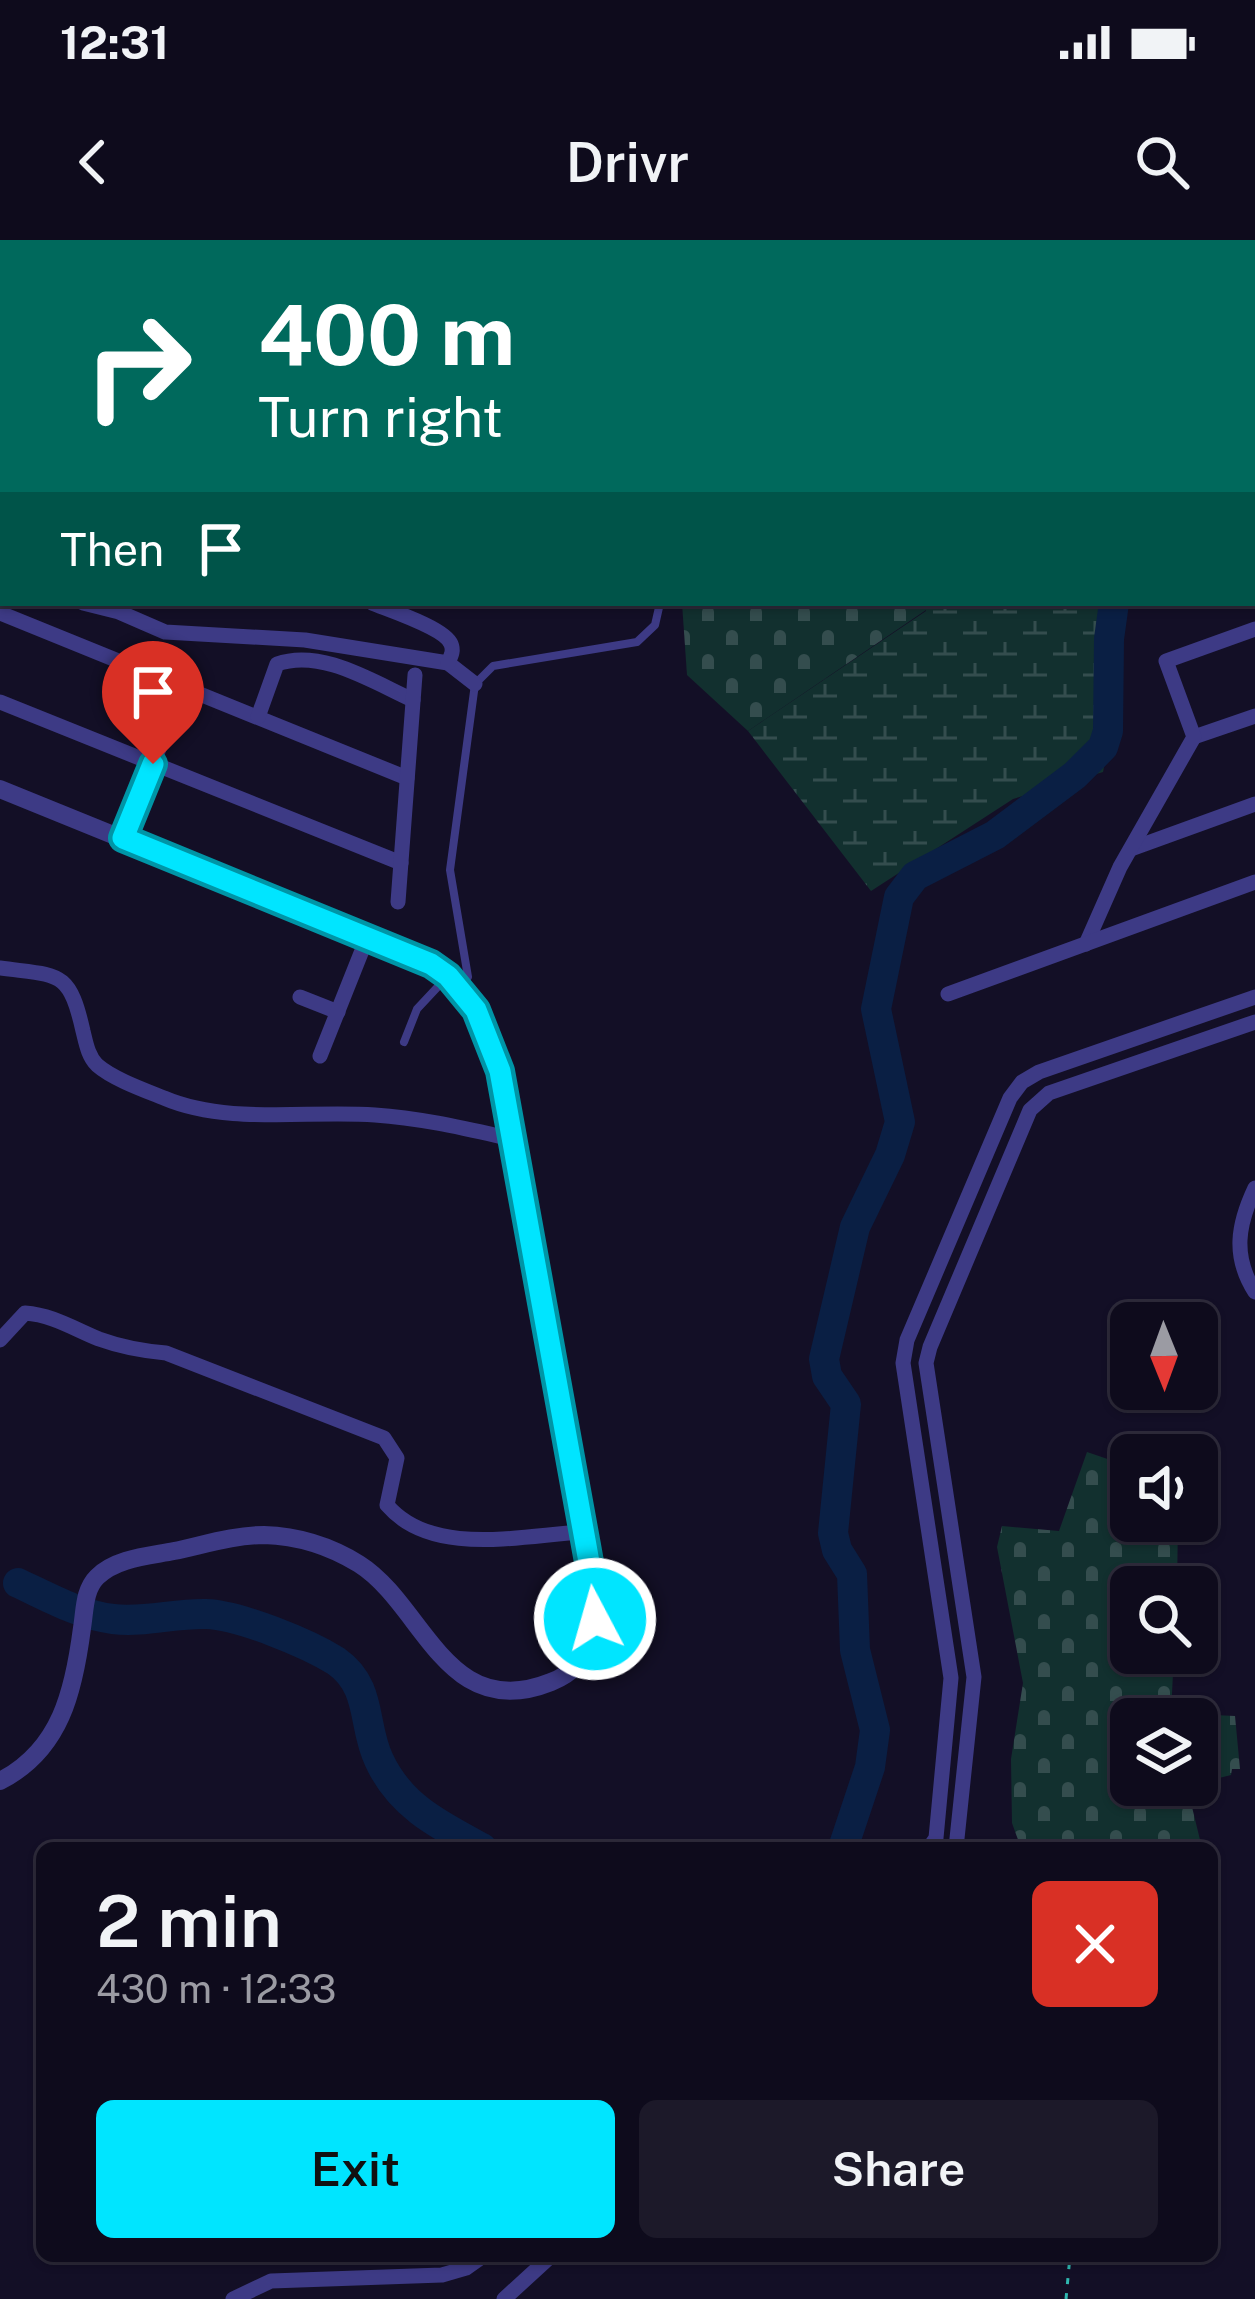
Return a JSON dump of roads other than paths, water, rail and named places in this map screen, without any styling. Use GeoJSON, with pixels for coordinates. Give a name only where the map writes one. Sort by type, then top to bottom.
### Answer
{"type":"FeatureCollection","features":[{"type":"Feature","properties":{"kind":"street"},"geometry":{"type":"LineString","coordinates":[[379,606],[451,642],[448,663]]}},
{"type":"Feature","properties":{"kind":"street"},"geometry":{"type":"LineString","coordinates":[[120,607],[165,632],[305,640],[448,663],[476,684]]}},
{"type":"Feature","properties":{"kind":"street"},"geometry":{"type":"LineString","coordinates":[[0,614],[407,778]]}},
{"type":"Feature","properties":{"kind":"street"},"geometry":{"type":"LineString","coordinates":[[1194,737],[1166,661],[1255,628]]}},
{"type":"Feature","properties":{"kind":"street"},"geometry":{"type":"LineString","coordinates":[[258,718],[277,664],[292,659],[334,665],[413,700]]}},
{"type":"Feature","properties":{"kind":"street"},"geometry":{"type":"LineString","coordinates":[[398,902],[415,675]]}},
{"type":"Feature","properties":{"kind":"street"},"geometry":{"type":"LineString","coordinates":[[123,838],[184,688]]}},
{"type":"Feature","properties":{"kind":"street"},"geometry":{"type":"LineString","coordinates":[[0,703],[401,863]]}},
{"type":"Feature","properties":{"kind":"street"},"geometry":{"type":"LineString","coordinates":[[1086,944],[1131,849],[1194,737],[1255,716]]}},
{"type":"Feature","properties":{"kind":"street"},"geometry":{"type":"LineString","coordinates":[[0,789],[431,964],[454,983],[484,1024],[512,1138],[584,1532],[595,1619],[587,1652],[577,1666],[560,1679],[508,1692],[472,1679],[425,1641],[380,1580],[340,1553],[302,1540],[259,1535],[124,1562],[101,1574],[87,1593],[72,1693],[53,1735],[26,1764],[0,1781]]}},
{"type":"Feature","properties":{"kind":"street"},"geometry":{"type":"LineString","coordinates":[[1131,849],[1255,804]]}},
{"type":"Feature","properties":{"kind":"street"},"geometry":{"type":"LineString","coordinates":[[949,994],[1255,883]]}},
{"type":"Feature","properties":{"kind":"street"},"geometry":{"type":"LineString","coordinates":[[320,1056],[367,938]]}},
{"type":"Feature","properties":{"kind":"street"},"geometry":{"type":"LineString","coordinates":[[0,968],[47,974],[68,983],[87,1049],[97,1064],[166,1100],[232,1111],[413,1119],[512,1138]]}},
{"type":"Feature","properties":{"kind":"street"},"geometry":{"type":"LineString","coordinates":[[300,997],[338,1012]]}},
{"type":"Feature","properties":{"kind":"street"},"geometry":{"type":"LineString","coordinates":[[933,1842],[951,1678],[903,1363],[908,1340],[1010,1098],[1022,1082],[1039,1072],[1255,998]]}},
{"type":"Feature","properties":{"kind":"street"},"geometry":{"type":"LineString","coordinates":[[957,1842],[974,1677],[926,1363],[929,1346],[1030,1110],[1049,1093],[1255,1022]]}},
{"type":"Feature","properties":{"kind":"street"},"geometry":{"type":"LineString","coordinates":[[1255,1188],[1238,1235],[1239,1251],[1255,1292]]}},
{"type":"Feature","properties":{"kind":"street"},"geometry":{"type":"LineString","coordinates":[[0,1340],[26,1313],[46,1315],[117,1344],[166,1353],[383,1438],[397,1458],[387,1505],[401,1521],[455,1539],[584,1532]]}},
{"type":"Feature","properties":{"kind":"street"},"geometry":{"type":"LineString","coordinates":[[232,2299],[271,2282],[442,2275],[475,2262]]}},
{"type":"Feature","properties":{"kind":"street"},"geometry":{"type":"LineString","coordinates":[[504,2299],[544,2262]]}},
{"type":"Feature","properties":{"kind":"lane"},"geometry":{"type":"LineString","coordinates":[[404,1042],[417,1009],[468,977],[450,870],[476,684],[493,666],[637,642],[655,626],[659,606]]}},
{"type":"Feature","properties":{"kind":"waterway"},"geometry":{"type":"LineString","coordinates":[[845,1842],[870,1767],[875,1730],[855,1650],[852,1574],[833,1533],[846,1404],[827,1376],[824,1359],[855,1227],[890,1155],[900,1122],[876,1009],[899,897],[915,876],[995,835],[1075,775],[1103,747],[1108,731],[1114,606]]}},
{"type":"Feature","properties":{"kind":"waterway"},"geometry":{"type":"LineString","coordinates":[[18,1583],[76,1610],[113,1619],[206,1614],[236,1619],[291,1638],[336,1661],[356,1683],[379,1760],[398,1790],[436,1822],[471,1842]]}}]}
